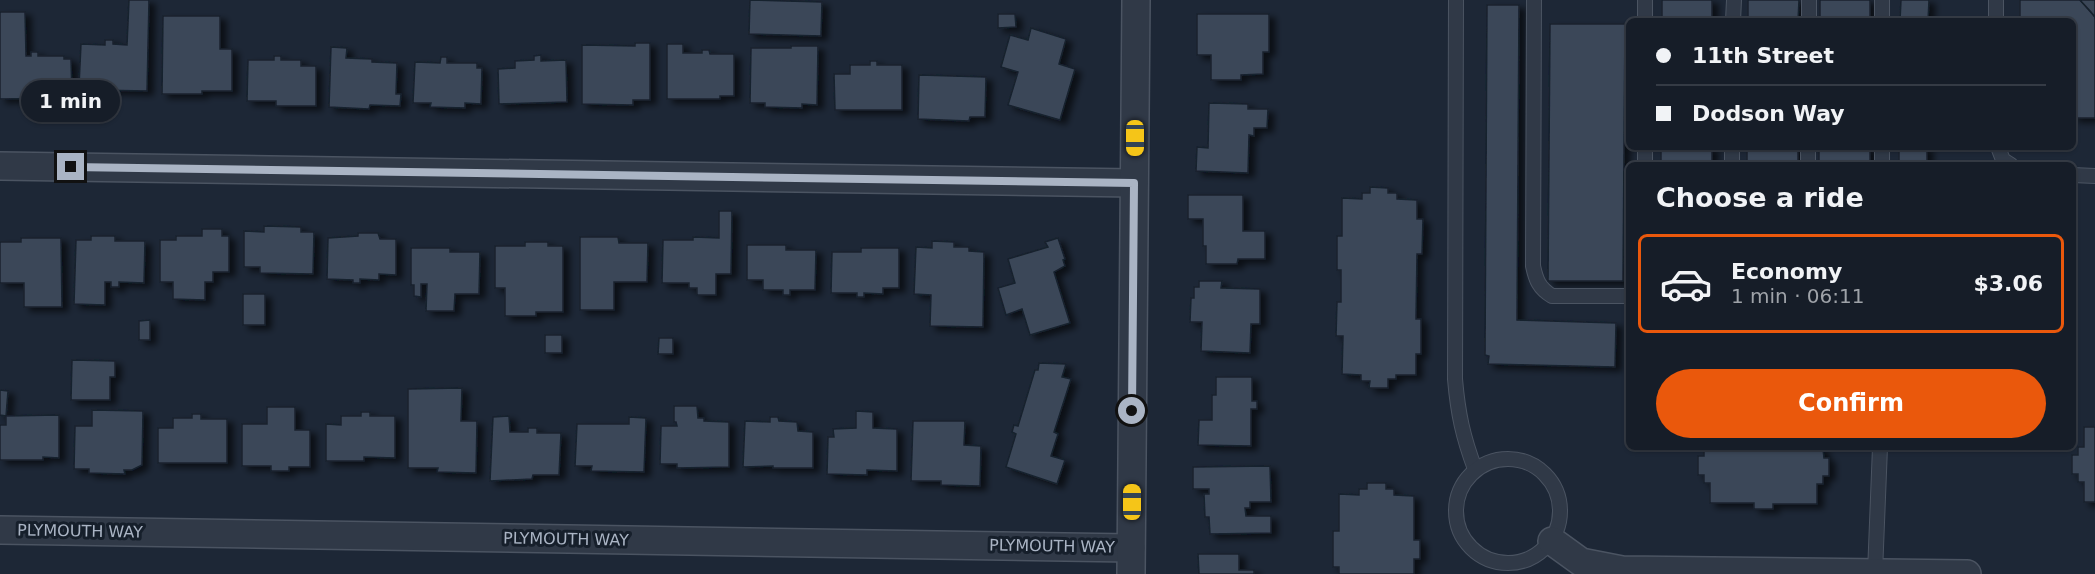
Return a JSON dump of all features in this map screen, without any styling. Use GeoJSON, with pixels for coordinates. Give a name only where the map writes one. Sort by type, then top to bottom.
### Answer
{"type":"FeatureCollection","features":[{"type":"Feature","properties":{"kind":"street"},"geometry":{"type":"LineString","coordinates":[[1131,561],[1136,0]]}},
{"type":"Feature","properties":{"kind":"street"},"geometry":{"type":"LineString","coordinates":[[0,166],[1134,183]]}},
{"type":"Feature","properties":{"kind":"street","name":"PLYMOUTH WAY"},"geometry":{"type":"LineString","coordinates":[[0,530],[1131,561]]}},
{"type":"Feature","properties":{"kind":"street"},"geometry":{"type":"LineString","coordinates":[[1552,541],[1581,562],[1622,570],[1967,574]]}},
{"type":"Feature","properties":{"kind":"lane"},"geometry":{"type":"LineString","coordinates":[[1456,0],[1455,379],[1463,436],[1476,469]]}},
{"type":"Feature","properties":{"kind":"lane"},"geometry":{"type":"LineString","coordinates":[[1534,0],[1533,266],[1536,280],[1541,290],[1552,296],[1626,296]]}},
{"type":"Feature","properties":{"kind":"lane"},"geometry":{"type":"LineString","coordinates":[[1645,0],[1645,18]]}},
{"type":"Feature","properties":{"kind":"lane"},"geometry":{"type":"LineString","coordinates":[[1733,18],[1734,0]]}},
{"type":"Feature","properties":{"kind":"lane"},"geometry":{"type":"LineString","coordinates":[[1809,0],[1809,18]]}},
{"type":"Feature","properties":{"kind":"lane"},"geometry":{"type":"LineString","coordinates":[[1882,0],[1882,18]]}},
{"type":"Feature","properties":{"kind":"lane"},"geometry":{"type":"LineString","coordinates":[[1996,0],[1996,18]]}},
{"type":"Feature","properties":{"kind":"lane"},"geometry":{"type":"LineString","coordinates":[[2076,175],[2095,176]]}},
{"type":"Feature","properties":{"kind":"lane"},"geometry":{"type":"LineString","coordinates":[[1875,573],[1880,450]]}},
{"type":"Feature","properties":{"kind":"lane"},"geometry":{"type":"LineString","coordinates":[[1506,458],[1523,461],[1538,468],[1550,479],[1558,494],[1561,510],[1552,541],[1539,554],[1522,562],[1504,564],[1486,559],[1471,550],[1461,535],[1455,518],[1456,499],[1463,482],[1476,469],[1490,461],[1506,458]]}},
{"type":"Feature","properties":{"kind":"building"},"geometry":{"type":"Polygon","coordinates":[[[129,0],[149,0],[147,91],[95,90],[95,87],[79,86],[81,44],[105,45],[105,40],[113,40],[113,44],[127,45],[129,0]]]}},
{"type":"Feature","properties":{"kind":"building"},"geometry":{"type":"Polygon","coordinates":[[[750,0],[822,2],[821,36],[749,34],[750,0]]]}},
{"type":"Feature","properties":{"kind":"building"},"geometry":{"type":"Polygon","coordinates":[[[1662,0],[1712,0],[1712,18],[1662,18],[1662,0]]]}},
{"type":"Feature","properties":{"kind":"building"},"geometry":{"type":"Polygon","coordinates":[[[1748,0],[1799,0],[1798,18],[1748,18],[1748,0]]]}},
{"type":"Feature","properties":{"kind":"building"},"geometry":{"type":"Polygon","coordinates":[[[1820,0],[1870,0],[1870,18],[1820,18],[1820,0]]]}},
{"type":"Feature","properties":{"kind":"building"},"geometry":{"type":"Polygon","coordinates":[[[1901,0],[1929,0],[1928,18],[1900,18],[1901,0]]]}},
{"type":"Feature","properties":{"kind":"building"},"geometry":{"type":"Polygon","coordinates":[[[2020,0],[2080,0],[2095,17],[2095,118],[2076,118],[2076,18],[2020,18],[2020,0]]]}},
{"type":"Feature","properties":{"kind":"building"},"geometry":{"type":"Polygon","coordinates":[[[2080,0],[2095,0],[2095,17],[2091,12],[2080,0]]]}},
{"type":"Feature","properties":{"kind":"building"},"geometry":{"type":"Polygon","coordinates":[[[1487,5],[1519,5],[1517,320],[1616,323],[1615,367],[1488,364],[1489,356],[1485,355],[1487,5]]]}},
{"type":"Feature","properties":{"kind":"building"},"geometry":{"type":"Polygon","coordinates":[[[0,12],[25,12],[26,56],[31,56],[31,52],[38,52],[38,56],[64,56],[64,59],[71,59],[72,95],[64,95],[64,98],[0,99],[0,12]]]}},
{"type":"Feature","properties":{"kind":"building"},"geometry":{"type":"Polygon","coordinates":[[[998,14],[1015,14],[1016,27],[998,28],[998,14]]]}},
{"type":"Feature","properties":{"kind":"building"},"geometry":{"type":"Polygon","coordinates":[[[1197,14],[1269,14],[1269,52],[1263,52],[1263,74],[1241,75],[1241,80],[1211,80],[1211,55],[1197,55],[1197,14]]]}},
{"type":"Feature","properties":{"kind":"building"},"geometry":{"type":"Polygon","coordinates":[[[163,16],[220,16],[220,49],[232,49],[232,91],[162,94],[163,16]]]}},
{"type":"Feature","properties":{"kind":"building"},"geometry":{"type":"Polygon","coordinates":[[[1550,24],[1625,24],[1623,281],[1548,281],[1550,24]]]}},
{"type":"Feature","properties":{"kind":"building"},"geometry":{"type":"Polygon","coordinates":[[[1031,28],[1066,39],[1059,64],[1075,69],[1060,120],[1008,105],[1018,72],[1001,67],[1010,35],[1028,40],[1031,28]]]}},
{"type":"Feature","properties":{"kind":"building"},"geometry":{"type":"Polygon","coordinates":[[[635,43],[650,43],[650,100],[633,100],[633,105],[582,104],[582,45],[635,46],[635,43]]]}},
{"type":"Feature","properties":{"kind":"building"},"geometry":{"type":"Polygon","coordinates":[[[667,44],[683,44],[683,53],[702,53],[702,50],[709,50],[710,54],[734,54],[734,96],[720,96],[720,99],[667,99],[667,44]]]}},
{"type":"Feature","properties":{"kind":"building"},"geometry":{"type":"Polygon","coordinates":[[[791,46],[818,46],[817,105],[802,104],[802,108],[765,107],[765,103],[750,103],[751,48],[791,48],[791,46]]]}},
{"type":"Feature","properties":{"kind":"building"},"geometry":{"type":"Polygon","coordinates":[[[331,47],[347,48],[346,58],[397,63],[396,94],[401,94],[400,106],[370,105],[369,109],[329,107],[331,47]]]}},
{"type":"Feature","properties":{"kind":"building"},"geometry":{"type":"Polygon","coordinates":[[[541,55],[541,61],[566,60],[567,102],[499,104],[498,69],[515,68],[515,61],[534,60],[534,56],[541,55]]]}},
{"type":"Feature","properties":{"kind":"building"},"geometry":{"type":"Polygon","coordinates":[[[274,56],[281,56],[281,60],[301,60],[301,66],[316,66],[316,106],[276,106],[276,101],[247,101],[248,60],[274,60],[274,56]]]}},
{"type":"Feature","properties":{"kind":"building"},"geometry":{"type":"Polygon","coordinates":[[[441,57],[447,57],[447,63],[477,63],[477,68],[482,68],[481,104],[465,103],[465,108],[430,107],[431,103],[413,103],[415,62],[440,63],[441,57]]]}},
{"type":"Feature","properties":{"kind":"building"},"geometry":{"type":"Polygon","coordinates":[[[870,61],[877,61],[877,65],[902,65],[902,110],[835,110],[834,74],[850,74],[850,65],[870,65],[870,61]]]}},
{"type":"Feature","properties":{"kind":"building"},"geometry":{"type":"Polygon","coordinates":[[[919,75],[986,77],[985,117],[970,117],[969,121],[918,119],[919,75]]]}},
{"type":"Feature","properties":{"kind":"building"},"geometry":{"type":"Polygon","coordinates":[[[1209,103],[1248,104],[1248,109],[1268,109],[1267,128],[1254,128],[1254,136],[1249,135],[1248,173],[1196,171],[1197,147],[1208,148],[1209,103]]]}},
{"type":"Feature","properties":{"kind":"building"},"geometry":{"type":"Polygon","coordinates":[[[1661,150],[1712,150],[1712,162],[1661,162],[1661,150]]]}},
{"type":"Feature","properties":{"kind":"building"},"geometry":{"type":"Polygon","coordinates":[[[1747,150],[1798,150],[1798,162],[1747,162],[1747,150]]]}},
{"type":"Feature","properties":{"kind":"building"},"geometry":{"type":"Polygon","coordinates":[[[1819,150],[1870,150],[1870,162],[1819,162],[1819,150]]]}},
{"type":"Feature","properties":{"kind":"building"},"geometry":{"type":"Polygon","coordinates":[[[1899,150],[1927,150],[1927,162],[1899,162],[1899,150]]]}},
{"type":"Feature","properties":{"kind":"building"},"geometry":{"type":"Polygon","coordinates":[[[1370,187],[1388,188],[1388,193],[1397,193],[1397,199],[1417,200],[1417,219],[1423,219],[1422,254],[1417,254],[1416,319],[1421,319],[1421,354],[1416,354],[1416,375],[1396,375],[1396,379],[1388,379],[1388,388],[1369,388],[1370,381],[1361,381],[1361,375],[1342,374],[1343,336],[1336,336],[1337,302],[1341,302],[1341,270],[1337,270],[1337,236],[1342,236],[1342,198],[1362,199],[1362,193],[1370,193],[1370,187]]]}},
{"type":"Feature","properties":{"kind":"building"},"geometry":{"type":"Polygon","coordinates":[[[1188,195],[1243,195],[1243,231],[1265,231],[1265,259],[1238,259],[1237,264],[1206,264],[1203,219],[1188,219],[1188,195]]]}},
{"type":"Feature","properties":{"kind":"building"},"geometry":{"type":"Polygon","coordinates":[[[719,211],[732,211],[731,274],[716,274],[716,295],[697,295],[697,288],[689,288],[689,283],[662,283],[663,240],[693,240],[693,237],[719,238],[719,211]]]}},
{"type":"Feature","properties":{"kind":"building"},"geometry":{"type":"Polygon","coordinates":[[[264,226],[301,227],[301,232],[314,232],[313,274],[260,273],[260,267],[244,267],[244,231],[264,232],[264,226]]]}},
{"type":"Feature","properties":{"kind":"building"},"geometry":{"type":"Polygon","coordinates":[[[202,229],[222,229],[222,236],[229,236],[229,272],[213,272],[213,282],[205,282],[205,300],[173,299],[173,282],[160,282],[160,240],[176,240],[176,236],[202,236],[202,229]]]}},
{"type":"Feature","properties":{"kind":"building"},"geometry":{"type":"Polygon","coordinates":[[[358,233],[378,233],[380,239],[396,239],[396,275],[379,274],[379,280],[360,279],[360,283],[353,283],[353,280],[327,279],[328,238],[358,236],[358,233]]]}},
{"type":"Feature","properties":{"kind":"building"},"geometry":{"type":"Polygon","coordinates":[[[91,236],[115,236],[115,241],[145,241],[144,283],[119,282],[119,287],[111,287],[111,282],[105,282],[105,305],[74,304],[76,240],[91,240],[91,236]]]}},
{"type":"Feature","properties":{"kind":"building"},"geometry":{"type":"Polygon","coordinates":[[[580,237],[618,237],[619,243],[648,243],[647,282],[614,282],[614,310],[580,310],[580,237]]]}},
{"type":"Feature","properties":{"kind":"building"},"geometry":{"type":"Polygon","coordinates":[[[21,238],[61,238],[62,307],[24,307],[24,283],[0,283],[0,242],[21,242],[21,238]]]}},
{"type":"Feature","properties":{"kind":"building"},"geometry":{"type":"Polygon","coordinates":[[[1058,238],[1065,266],[1054,272],[1070,323],[1030,335],[1022,309],[1006,315],[998,288],[1015,283],[1008,259],[1048,247],[1045,242],[1058,238]]]}},
{"type":"Feature","properties":{"kind":"building"},"geometry":{"type":"Polygon","coordinates":[[[932,241],[954,242],[954,247],[969,247],[969,251],[984,252],[983,327],[930,326],[931,295],[914,294],[916,247],[932,248],[932,241]]]}},
{"type":"Feature","properties":{"kind":"building"},"geometry":{"type":"Polygon","coordinates":[[[525,242],[548,242],[548,246],[563,246],[563,312],[536,312],[536,316],[505,316],[505,288],[495,288],[495,246],[525,246],[525,242]]]}},
{"type":"Feature","properties":{"kind":"building"},"geometry":{"type":"Polygon","coordinates":[[[747,245],[786,245],[786,250],[816,250],[815,290],[790,290],[790,295],[783,295],[783,290],[763,290],[763,280],[747,280],[747,245]]]}},
{"type":"Feature","properties":{"kind":"building"},"geometry":{"type":"Polygon","coordinates":[[[411,248],[450,248],[450,252],[480,252],[479,294],[455,294],[454,311],[426,311],[427,284],[421,284],[421,297],[414,296],[414,285],[411,285],[411,248]]]}},
{"type":"Feature","properties":{"kind":"building"},"geometry":{"type":"Polygon","coordinates":[[[861,248],[899,248],[899,288],[883,288],[883,294],[864,293],[864,297],[857,297],[857,293],[831,293],[832,252],[861,252],[861,248]]]}},
{"type":"Feature","properties":{"kind":"building"},"geometry":{"type":"Polygon","coordinates":[[[1199,281],[1222,281],[1221,288],[1260,289],[1260,324],[1251,324],[1250,353],[1201,351],[1202,322],[1190,322],[1191,298],[1194,298],[1194,287],[1199,287],[1199,281]]]}},
{"type":"Feature","properties":{"kind":"building"},"geometry":{"type":"Polygon","coordinates":[[[243,294],[265,294],[265,325],[243,325],[243,294]]]}},
{"type":"Feature","properties":{"kind":"building"},"geometry":{"type":"Polygon","coordinates":[[[150,320],[150,340],[139,340],[139,321],[150,320]]]}},
{"type":"Feature","properties":{"kind":"building"},"geometry":{"type":"Polygon","coordinates":[[[545,335],[562,335],[562,353],[545,353],[545,335]]]}},
{"type":"Feature","properties":{"kind":"building"},"geometry":{"type":"Polygon","coordinates":[[[659,338],[673,338],[673,354],[658,354],[659,338]]]}},
{"type":"Feature","properties":{"kind":"building"},"geometry":{"type":"Polygon","coordinates":[[[72,360],[115,361],[115,377],[110,377],[110,400],[71,400],[72,360]]]}},
{"type":"Feature","properties":{"kind":"building"},"geometry":{"type":"Polygon","coordinates":[[[1039,363],[1066,364],[1062,377],[1071,379],[1054,432],[1058,434],[1051,456],[1065,460],[1057,484],[1006,467],[1016,434],[1012,432],[1014,425],[1018,426],[1039,363]]]}},
{"type":"Feature","properties":{"kind":"building"},"geometry":{"type":"Polygon","coordinates":[[[1216,377],[1252,377],[1252,401],[1257,401],[1257,409],[1251,409],[1251,446],[1198,445],[1199,420],[1212,420],[1212,395],[1216,395],[1216,377]]]}},
{"type":"Feature","properties":{"kind":"building"},"geometry":{"type":"Polygon","coordinates":[[[462,388],[461,421],[477,421],[476,473],[437,472],[438,468],[408,468],[408,389],[462,388]]]}},
{"type":"Feature","properties":{"kind":"building"},"geometry":{"type":"Polygon","coordinates":[[[0,390],[8,391],[6,416],[0,415],[0,390]]]}},
{"type":"Feature","properties":{"kind":"building"},"geometry":{"type":"Polygon","coordinates":[[[674,406],[697,406],[698,418],[704,418],[704,421],[729,422],[729,467],[677,468],[677,464],[660,464],[661,426],[677,426],[674,422],[674,406]]]}},
{"type":"Feature","properties":{"kind":"building"},"geometry":{"type":"Polygon","coordinates":[[[267,407],[295,407],[295,430],[310,430],[310,467],[289,467],[289,471],[271,471],[271,466],[242,466],[242,424],[267,424],[267,407]]]}},
{"type":"Feature","properties":{"kind":"building"},"geometry":{"type":"Polygon","coordinates":[[[92,410],[143,411],[142,465],[132,470],[124,470],[125,474],[89,473],[89,469],[74,469],[75,426],[92,426],[92,410]]]}},
{"type":"Feature","properties":{"kind":"building"},"geometry":{"type":"Polygon","coordinates":[[[856,411],[873,412],[873,428],[897,429],[897,471],[867,470],[867,475],[827,474],[828,437],[834,437],[833,429],[856,428],[856,411]]]}},
{"type":"Feature","properties":{"kind":"building"},"geometry":{"type":"Polygon","coordinates":[[[361,412],[370,412],[370,416],[395,416],[395,458],[364,457],[364,461],[326,461],[326,424],[341,425],[341,416],[361,416],[361,412]]]}},
{"type":"Feature","properties":{"kind":"building"},"geometry":{"type":"Polygon","coordinates":[[[192,414],[201,414],[201,419],[227,419],[227,463],[158,463],[158,428],[173,428],[173,418],[192,418],[192,414]]]}},
{"type":"Feature","properties":{"kind":"building"},"geometry":{"type":"Polygon","coordinates":[[[59,415],[59,458],[0,460],[0,425],[6,425],[6,416],[59,415]]]}},
{"type":"Feature","properties":{"kind":"building"},"geometry":{"type":"Polygon","coordinates":[[[509,416],[510,432],[528,432],[528,428],[537,428],[537,433],[561,433],[559,475],[533,475],[532,479],[490,481],[493,417],[509,416]]]}},
{"type":"Feature","properties":{"kind":"building"},"geometry":{"type":"Polygon","coordinates":[[[629,417],[646,418],[644,472],[591,471],[592,466],[575,466],[577,424],[629,424],[629,417]]]}},
{"type":"Feature","properties":{"kind":"building"},"geometry":{"type":"Polygon","coordinates":[[[770,417],[778,417],[779,421],[797,422],[798,431],[813,432],[813,468],[743,467],[745,421],[770,422],[770,417]]]}},
{"type":"Feature","properties":{"kind":"building"},"geometry":{"type":"Polygon","coordinates":[[[913,421],[965,421],[964,445],[981,446],[980,486],[941,485],[941,481],[911,481],[913,421]]]}},
{"type":"Feature","properties":{"kind":"building"},"geometry":{"type":"Polygon","coordinates":[[[2084,427],[2095,427],[2095,502],[2084,502],[2084,482],[2078,482],[2078,474],[2072,474],[2072,455],[2078,455],[2078,447],[2084,447],[2084,427]]]}},
{"type":"Feature","properties":{"kind":"building"},"geometry":{"type":"Polygon","coordinates":[[[1704,450],[1823,450],[1824,458],[1829,458],[1829,476],[1823,476],[1823,484],[1817,484],[1817,504],[1773,504],[1773,509],[1754,509],[1754,503],[1710,503],[1710,483],[1704,483],[1704,475],[1698,475],[1698,456],[1704,456],[1704,450]]]}},
{"type":"Feature","properties":{"kind":"building"},"geometry":{"type":"Polygon","coordinates":[[[1270,466],[1271,502],[1250,502],[1250,508],[1245,508],[1246,516],[1271,516],[1271,533],[1210,534],[1209,517],[1205,517],[1204,494],[1209,494],[1209,489],[1193,489],[1193,467],[1270,466]]]}},
{"type":"Feature","properties":{"kind":"building"},"geometry":{"type":"Polygon","coordinates":[[[1367,483],[1386,483],[1386,489],[1394,489],[1394,495],[1414,496],[1414,540],[1420,540],[1420,559],[1414,559],[1414,574],[1339,574],[1339,567],[1333,567],[1333,531],[1339,531],[1339,494],[1359,495],[1359,489],[1367,489],[1367,483]]]}},
{"type":"Feature","properties":{"kind":"building"},"geometry":{"type":"Polygon","coordinates":[[[1198,554],[1239,554],[1239,570],[1254,570],[1254,574],[1199,574],[1198,554]]]}},
{"type":"Feature","properties":{"kind":"route"},"geometry":{"type":"LineString","coordinates":[[71,167],[1134,183],[1132,411]]}}]}
